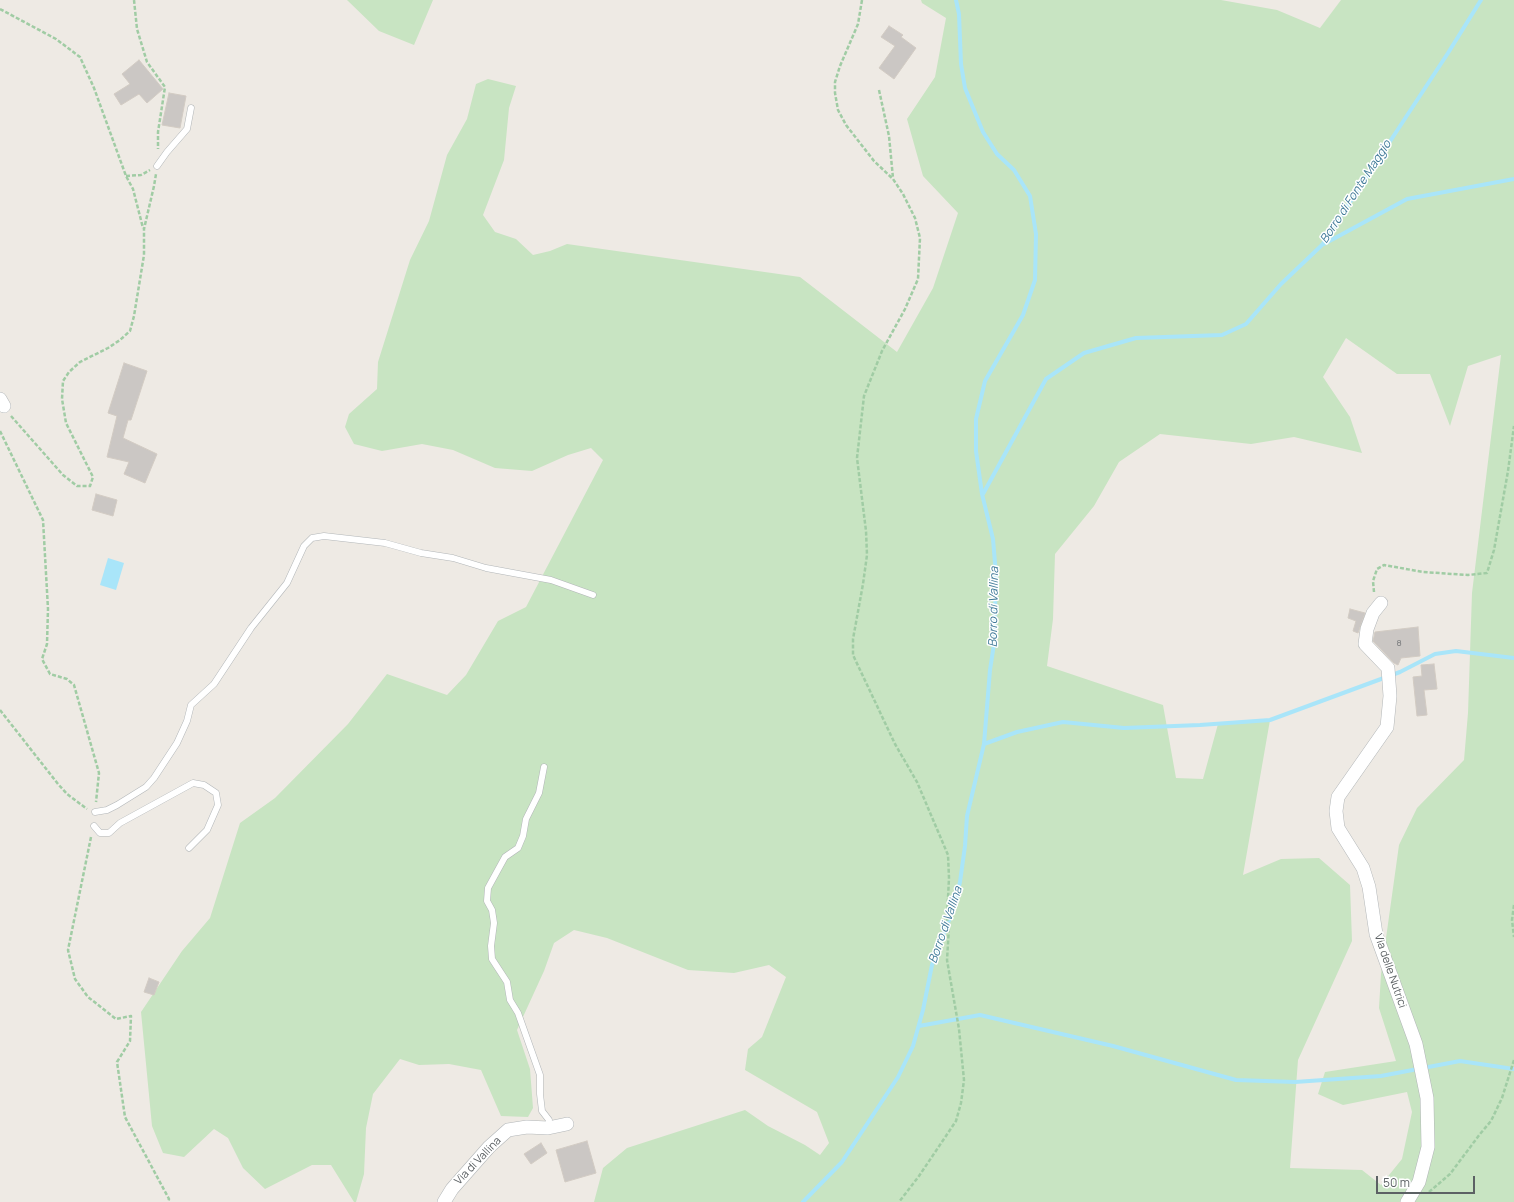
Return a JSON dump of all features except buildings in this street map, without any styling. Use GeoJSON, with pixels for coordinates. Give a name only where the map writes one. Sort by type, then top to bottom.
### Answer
{"type":"FeatureCollection","features":[{"type":"Feature","properties":{"kind":"street","name":"Via delle Nutrici"},"geometry":{"type":"LineString","coordinates":[[1381,603],[1373,613],[1367,629],[1365,644],[1388,668],[1390,696],[1387,727],[1338,797],[1336,811],[1338,828],[1363,868],[1369,887],[1376,934],[1416,1044],[1427,1098],[1428,1147],[1419,1182],[1407,1202]]}},
{"type":"Feature","properties":{"kind":"street","name":"Via di Vallina"},"geometry":{"type":"LineString","coordinates":[[444,1202],[452,1189],[489,1147],[508,1130],[527,1127],[548,1128],[567,1124]]}},
{"type":"Feature","properties":{"kind":"lane"},"geometry":{"type":"LineString","coordinates":[[157,166],[187,129],[191,108]]}},
{"type":"Feature","properties":{"kind":"lane"},"geometry":{"type":"LineString","coordinates":[[95,812],[107,810],[117,805],[146,787],[154,778],[177,743],[188,721],[192,705],[214,684],[251,628],[287,583],[304,546],[312,538],[324,536],[385,543],[421,553],[453,558],[486,568],[551,580],[593,595]]}},
{"type":"Feature","properties":{"kind":"lane"},"geometry":{"type":"LineString","coordinates":[[544,767],[539,793],[526,819],[523,836],[518,848],[505,857],[488,888],[487,901],[492,910],[494,923],[491,946],[492,959],[507,982],[510,1000],[518,1013],[540,1075],[542,1111],[549,1120],[548,1128]]}},
{"type":"Feature","properties":{"kind":"lane"},"geometry":{"type":"LineString","coordinates":[[94,826],[100,833],[109,833],[120,823],[193,783],[204,785],[216,793],[218,805],[207,830],[189,848]]}},
{"type":"Feature","properties":{"kind":"path"},"geometry":{"type":"LineString","coordinates":[[2,402],[16,422],[63,475],[77,486],[90,486],[93,477],[66,423],[62,399],[63,381],[68,372],[80,362],[108,348],[120,340],[130,330],[134,316],[144,255],[144,229],[157,166],[158,132],[165,87],[147,62],[138,29],[134,0]]}},
{"type":"Feature","properties":{"kind":"path"},"geometry":{"type":"LineString","coordinates":[[862,0],[858,24],[840,66],[835,82],[838,110],[846,126],[874,161],[893,179],[903,194],[915,218],[920,238],[920,262],[918,279],[912,294],[882,351],[864,396],[857,458],[866,531],[867,555],[853,639],[853,655],[895,744],[917,782],[948,855],[949,878],[947,918],[950,926],[947,960],[959,1029],[964,1080],[961,1103],[956,1121],[919,1176],[899,1202]]}},
{"type":"Feature","properties":{"kind":"path"},"geometry":{"type":"LineString","coordinates":[[0,9],[56,39],[80,57],[94,88],[126,176],[133,189],[144,229]]}},
{"type":"Feature","properties":{"kind":"path"},"geometry":{"type":"LineString","coordinates":[[879,90],[889,136],[893,179]]}},
{"type":"Feature","properties":{"kind":"path"},"geometry":{"type":"LineString","coordinates":[[126,176],[141,175],[157,166]]}},
{"type":"Feature","properties":{"kind":"path"},"geometry":{"type":"LineString","coordinates":[[1381,603],[1374,592],[1373,581],[1377,569],[1384,565],[1423,572],[1468,575],[1487,573],[1494,550],[1508,471],[1514,426]]}},
{"type":"Feature","properties":{"kind":"path"},"geometry":{"type":"LineString","coordinates":[[0,431],[43,520],[48,609],[47,644],[42,659],[50,674],[67,679],[74,685],[99,773],[95,812],[85,808],[67,794],[0,710]]}},
{"type":"Feature","properties":{"kind":"path"},"geometry":{"type":"LineString","coordinates":[[94,826],[68,950],[75,979],[88,997],[116,1019],[131,1016],[130,1041],[117,1062],[125,1117],[169,1199],[168,1202]]}},
{"type":"Feature","properties":{"kind":"path"},"geometry":{"type":"LineString","coordinates":[[1514,905],[1512,920],[1514,937]]}},
{"type":"Feature","properties":{"kind":"path"},"geometry":{"type":"LineString","coordinates":[[1425,1195],[1450,1174],[1491,1121],[1502,1098],[1514,1060]]}},
{"type":"Feature","properties":{"kind":"green space"},"geometry":{"type":"Polygon","coordinates":[[[347,0],[433,0],[414,45],[379,31],[347,0]]]}},
{"type":"Feature","properties":{"kind":"green space"},"geometry":{"type":"Polygon","coordinates":[[[921,0],[1221,0],[1277,10],[1320,28],[1341,0],[1514,0],[1514,1202],[594,1202],[603,1168],[627,1148],[745,1110],[768,1126],[805,1145],[820,1155],[829,1143],[817,1112],[745,1070],[748,1049],[762,1037],[786,977],[769,965],[734,973],[688,970],[607,938],[574,930],[554,943],[544,971],[517,1030],[530,1069],[533,1108],[528,1117],[501,1116],[481,1070],[449,1064],[419,1065],[400,1059],[373,1094],[366,1128],[364,1174],[356,1202],[354,1202],[331,1165],[312,1165],[265,1189],[243,1168],[228,1138],[214,1129],[184,1157],[163,1153],[152,1126],[141,1012],[182,951],[210,918],[240,823],[275,798],[348,724],[387,674],[447,695],[466,675],[498,621],[526,607],[603,460],[591,448],[568,455],[532,471],[495,468],[453,450],[422,444],[382,451],[354,444],[345,427],[349,414],[377,389],[378,362],[410,260],[429,221],[447,155],[467,119],[476,84],[488,79],[516,86],[509,108],[504,160],[483,215],[495,232],[516,239],[533,255],[550,251],[567,244],[800,277],[897,352],[933,288],[958,213],[923,176],[907,119],[935,77],[946,18],[922,3],[921,0]],[[1346,338],[1323,377],[1350,417],[1362,453],[1294,437],[1251,444],[1160,434],[1119,462],[1094,506],[1055,554],[1053,619],[1047,666],[1163,705],[1176,778],[1203,779],[1218,724],[1270,720],[1243,875],[1281,859],[1319,858],[1350,885],[1352,941],[1298,1060],[1290,1168],[1362,1170],[1381,1185],[1402,1159],[1412,1112],[1407,1092],[1343,1105],[1318,1094],[1325,1072],[1396,1061],[1379,1008],[1381,974],[1399,845],[1417,808],[1464,760],[1468,713],[1472,593],[1501,355],[1468,366],[1450,426],[1430,374],[1397,374],[1346,338]]]}},
{"type":"Feature","properties":{"kind":"water"},"geometry":{"type":"Polygon","coordinates":[[[108,558],[124,563],[116,590],[100,585],[108,558]]]}},
{"type":"Feature","properties":{"kind":"waterway","name":"Borro di Vallina"},"geometry":{"type":"LineString","coordinates":[[803,1202],[842,1162],[898,1077],[913,1046],[923,1010],[932,965],[954,907],[960,882],[967,816],[984,744],[990,670],[994,644],[996,575],[993,539],[982,494],[976,451],[976,419],[985,381],[1023,315],[1035,280],[1036,234],[1030,196],[1014,170],[997,154],[983,132],[965,88],[961,64],[959,14],[956,0]]}},
{"type":"Feature","properties":{"kind":"waterway","name":"Borro di Fonte Maggio"},"geometry":{"type":"LineString","coordinates":[[983,494],[1046,379],[1084,353],[1136,338],[1222,335],[1246,324],[1281,284],[1322,245],[1481,0]]}},
{"type":"Feature","properties":{"kind":"waterway"},"geometry":{"type":"LineString","coordinates":[[1324,244],[1407,199],[1514,179]]}},
{"type":"Feature","properties":{"kind":"waterway"},"geometry":{"type":"LineString","coordinates":[[984,744],[1017,732],[1063,722],[1124,728],[1270,720],[1400,672],[1435,654],[1456,651],[1514,658]]}},
{"type":"Feature","properties":{"kind":"waterway"},"geometry":{"type":"LineString","coordinates":[[919,1026],[980,1015],[1113,1046],[1236,1080],[1295,1082],[1381,1076],[1460,1061],[1514,1069]]}}]}
